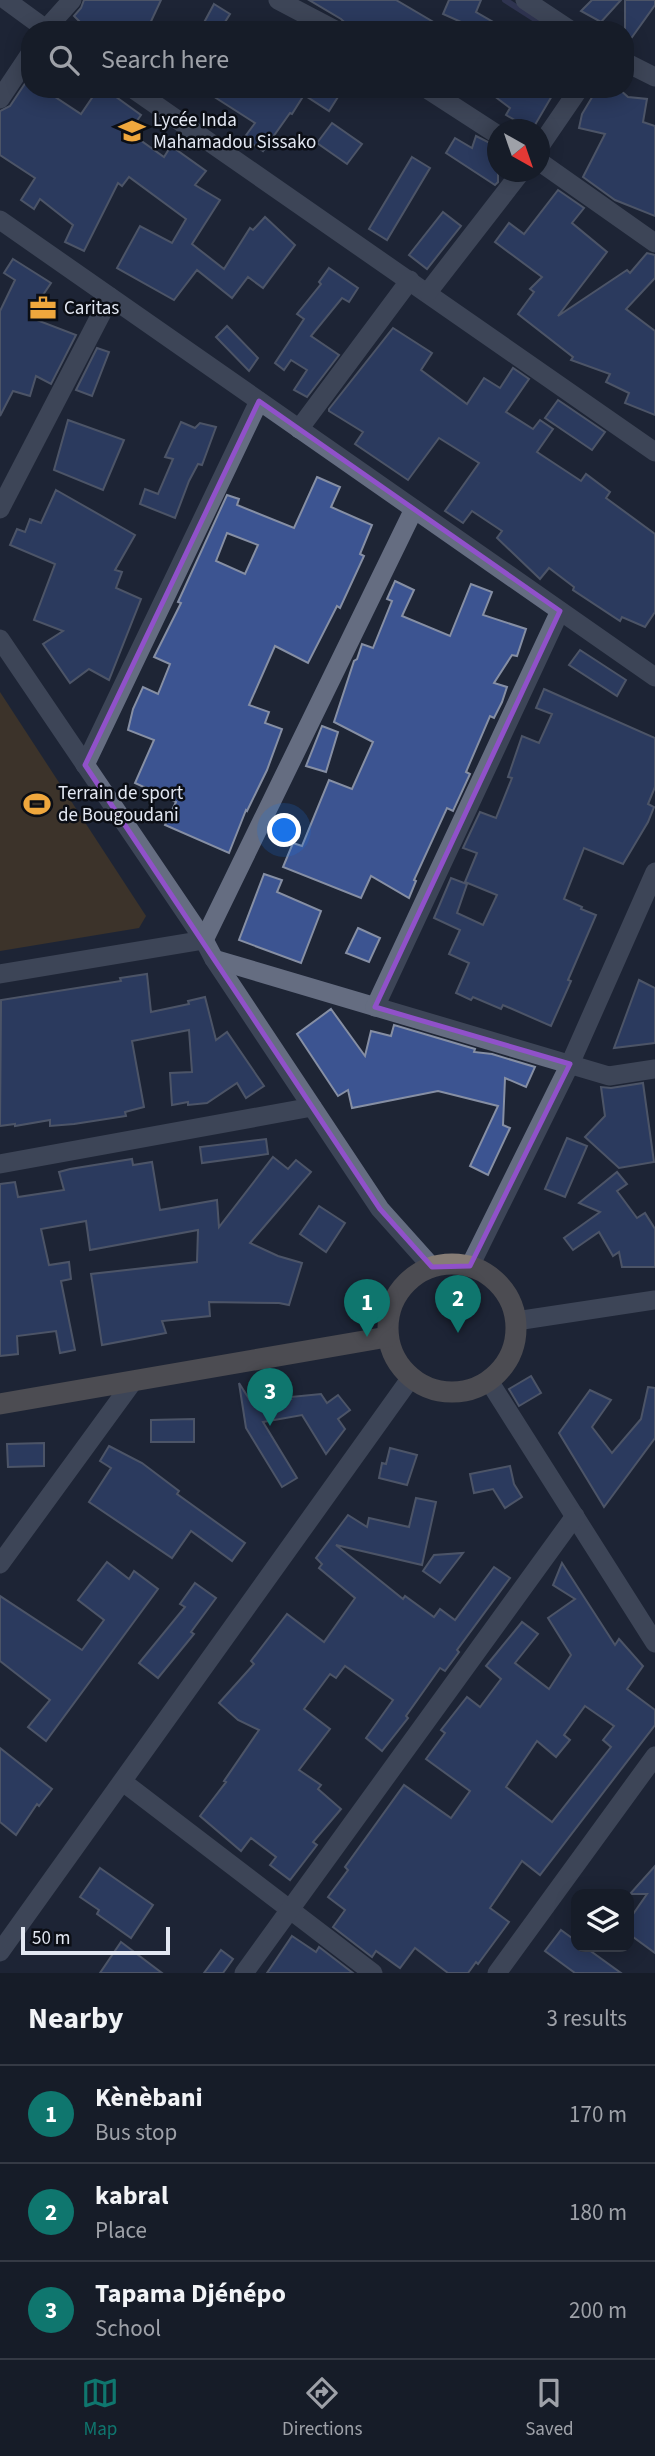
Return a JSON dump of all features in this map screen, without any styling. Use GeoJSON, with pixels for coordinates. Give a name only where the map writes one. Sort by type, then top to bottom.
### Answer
{"type":"FeatureCollection","features":[{"type":"Feature","properties":{"kind":"street"},"geometry":{"type":"LineString","coordinates":[[6,0],[35,21]]}},
{"type":"Feature","properties":{"kind":"street"},"geometry":{"type":"LineString","coordinates":[[53,21],[72,0]]}},
{"type":"Feature","properties":{"kind":"street"},"geometry":{"type":"LineString","coordinates":[[278,0],[318,21]]}},
{"type":"Feature","properties":{"kind":"street"},"geometry":{"type":"LineString","coordinates":[[526,0],[557,21]]}},
{"type":"Feature","properties":{"kind":"street"},"geometry":{"type":"LineString","coordinates":[[634,66],[655,77]]}},
{"type":"Feature","properties":{"kind":"street"},"geometry":{"type":"LineString","coordinates":[[0,99],[21,68]]}},
{"type":"Feature","properties":{"kind":"street"},"geometry":{"type":"LineString","coordinates":[[146,98],[655,452]]}},
{"type":"Feature","properties":{"kind":"street"},"geometry":{"type":"LineString","coordinates":[[441,98],[487,128]]}},
{"type":"Feature","properties":{"kind":"street"},"geometry":{"type":"LineString","coordinates":[[550,131],[573,98]]}},
{"type":"Feature","properties":{"kind":"street"},"geometry":{"type":"LineString","coordinates":[[550,169],[655,243]]}},
{"type":"Feature","properties":{"kind":"street"},"geometry":{"type":"LineString","coordinates":[[428,292],[513,182]]}},
{"type":"Feature","properties":{"kind":"street"},"geometry":{"type":"LineString","coordinates":[[0,220],[655,677]]}},
{"type":"Feature","properties":{"kind":"street"},"geometry":{"type":"LineString","coordinates":[[299,429],[410,280]]}},
{"type":"Feature","properties":{"kind":"street"},"geometry":{"type":"LineString","coordinates":[[0,509],[110,296]]}},
{"type":"Feature","properties":{"kind":"street"},"geometry":{"type":"LineString","coordinates":[[85,765],[259,401]]}},
{"type":"Feature","properties":{"kind":"street"},"geometry":{"type":"LineString","coordinates":[[204,940],[414,509]]}},
{"type":"Feature","properties":{"kind":"street"},"geometry":{"type":"LineString","coordinates":[[375,1007],[560,611]]}},
{"type":"Feature","properties":{"kind":"street"},"geometry":{"type":"LineString","coordinates":[[0,639],[204,940],[380,1209],[432,1267]]}},
{"type":"Feature","properties":{"kind":"street"},"geometry":{"type":"LineString","coordinates":[[470,1266],[570,1064],[655,873]]}},
{"type":"Feature","properties":{"kind":"street"},"geometry":{"type":"LineString","coordinates":[[0,974],[204,940]]}},
{"type":"Feature","properties":{"kind":"street"},"geometry":{"type":"LineString","coordinates":[[214,959],[609,1076],[655,1069]]}},
{"type":"Feature","properties":{"kind":"street"},"geometry":{"type":"LineString","coordinates":[[0,1164],[312,1107]]}},
{"type":"Feature","properties":{"kind":"street"},"geometry":{"type":"LineString","coordinates":[[451,1264],[470,1266],[487,1273],[501,1286],[512,1303],[516,1321],[515,1344],[506,1365],[489,1381],[470,1390],[449,1393],[428,1389],[410,1379],[395,1360],[387,1338],[388,1315],[397,1294],[412,1277],[432,1267],[451,1264]]}},
{"type":"Feature","properties":{"kind":"street"},"geometry":{"type":"LineString","coordinates":[[516,1321],[655,1300]]}},
{"type":"Feature","properties":{"kind":"street"},"geometry":{"type":"LineString","coordinates":[[0,1404],[387,1338]]}},
{"type":"Feature","properties":{"kind":"street"},"geometry":{"type":"LineString","coordinates":[[0,1952],[410,1379]]}},
{"type":"Feature","properties":{"kind":"street"},"geometry":{"type":"LineString","coordinates":[[489,1381],[655,1643]]}},
{"type":"Feature","properties":{"kind":"street"},"geometry":{"type":"LineString","coordinates":[[0,1564],[132,1383]]}},
{"type":"Feature","properties":{"kind":"street"},"geometry":{"type":"LineString","coordinates":[[244,1973],[575,1516]]}},
{"type":"Feature","properties":{"kind":"street"},"geometry":{"type":"LineString","coordinates":[[497,1973],[655,1756]]}},
{"type":"Feature","properties":{"kind":"street"},"geometry":{"type":"LineString","coordinates":[[123,1782],[373,1973]]}},
{"type":"Feature","properties":{"kind":"highlighted area"},"geometry":{"type":"Polygon","coordinates":[[[259,401],[560,611],[375,1007],[570,1064],[470,1266],[432,1267],[380,1209],[85,765],[259,401]]]}},
{"type":"Feature","properties":{"kind":"shaded area","name":"Terrain de sport de Bougoudani"},"geometry":{"type":"Polygon","coordinates":[[[0,692],[146,916],[139,928],[0,951],[0,692]]]}},
{"type":"Feature","properties":{"kind":"building"},"geometry":{"type":"Polygon","coordinates":[[[84,0],[161,0],[151,21],[79,21],[74,16],[84,0]]]}},
{"type":"Feature","properties":{"kind":"building"},"geometry":{"type":"Polygon","coordinates":[[[309,0],[396,0],[432,21],[343,21],[309,0]]]}},
{"type":"Feature","properties":{"kind":"building"},"geometry":{"type":"Polygon","coordinates":[[[449,0],[481,0],[476,12],[492,21],[459,21],[443,14],[449,0]]]}},
{"type":"Feature","properties":{"kind":"building"},"geometry":{"type":"Polygon","coordinates":[[[592,0],[621,0],[602,21],[581,11],[592,0]]]}},
{"type":"Feature","properties":{"kind":"building"},"geometry":{"type":"Polygon","coordinates":[[[625,0],[655,0],[655,5],[634,34],[634,21],[625,21],[625,0]]]}},
{"type":"Feature","properties":{"kind":"building"},"geometry":{"type":"Polygon","coordinates":[[[214,4],[230,14],[226,21],[205,21],[214,4]]]}},
{"type":"Feature","properties":{"kind":"building"},"geometry":{"type":"Polygon","coordinates":[[[21,90],[21,98],[57,98],[81,114],[92,98],[117,98],[141,115],[129,132],[164,157],[171,146],[206,171],[195,185],[220,200],[192,244],[224,269],[250,228],[253,230],[265,217],[295,245],[263,288],[248,277],[232,298],[197,270],[174,300],[117,268],[140,226],[172,243],[186,219],[129,177],[122,186],[118,183],[84,251],[65,242],[73,225],[40,199],[34,209],[21,200],[35,178],[0,155],[0,111],[10,106],[21,90]]]}},
{"type":"Feature","properties":{"kind":"building"},"geometry":{"type":"Polygon","coordinates":[[[216,98],[302,98],[263,151],[244,138],[255,123],[216,98]]]}},
{"type":"Feature","properties":{"kind":"building"},"geometry":{"type":"Polygon","coordinates":[[[309,98],[337,98],[329,111],[309,98]]]}},
{"type":"Feature","properties":{"kind":"building"},"geometry":{"type":"Polygon","coordinates":[[[497,98],[551,98],[538,119],[513,119],[506,115],[510,108],[497,98]]]}},
{"type":"Feature","properties":{"kind":"building"},"geometry":{"type":"Polygon","coordinates":[[[592,98],[647,99],[643,122],[655,126],[655,216],[615,200],[583,177],[605,134],[579,128],[582,114],[592,98]]]}},
{"type":"Feature","properties":{"kind":"building"},"geometry":{"type":"Polygon","coordinates":[[[332,123],[362,144],[347,164],[317,143],[332,123]]]}},
{"type":"Feature","properties":{"kind":"building"},"geometry":{"type":"Polygon","coordinates":[[[476,136],[487,142],[487,180],[446,153],[455,138],[472,148],[476,136]]]}},
{"type":"Feature","properties":{"kind":"building"},"geometry":{"type":"Polygon","coordinates":[[[412,157],[430,168],[387,240],[369,229],[412,157]]]}},
{"type":"Feature","properties":{"kind":"building"},"geometry":{"type":"Polygon","coordinates":[[[558,190],[584,208],[572,223],[607,252],[558,316],[627,270],[630,273],[647,253],[655,255],[655,278],[626,309],[655,331],[655,415],[625,403],[629,393],[606,382],[610,374],[571,360],[573,357],[518,314],[534,292],[530,289],[542,277],[495,242],[509,223],[524,234],[558,190]]]}},
{"type":"Feature","properties":{"kind":"building"},"geometry":{"type":"Polygon","coordinates":[[[443,212],[461,226],[427,269],[409,255],[443,212]]]}},
{"type":"Feature","properties":{"kind":"building"},"geometry":{"type":"Polygon","coordinates":[[[13,259],[51,283],[37,304],[40,306],[34,319],[76,335],[51,384],[36,376],[30,396],[13,391],[0,416],[0,311],[15,280],[4,273],[13,259]]]}},
{"type":"Feature","properties":{"kind":"building"},"geometry":{"type":"Polygon","coordinates":[[[329,268],[358,288],[349,302],[342,298],[311,336],[339,355],[307,397],[294,390],[307,370],[291,360],[284,370],[275,363],[304,319],[297,314],[321,284],[319,282],[329,268]]]}},
{"type":"Feature","properties":{"kind":"building"},"geometry":{"type":"Polygon","coordinates":[[[227,326],[258,358],[249,371],[216,337],[227,326]]]}},
{"type":"Feature","properties":{"kind":"building"},"geometry":{"type":"Polygon","coordinates":[[[393,328],[432,353],[421,370],[467,404],[484,378],[500,388],[513,368],[529,379],[506,412],[533,429],[540,420],[553,429],[537,452],[581,481],[586,474],[610,492],[606,498],[655,534],[655,612],[645,627],[622,617],[620,621],[573,590],[574,587],[549,568],[540,579],[497,538],[502,531],[472,511],[463,523],[445,511],[479,463],[439,438],[408,480],[355,444],[363,432],[329,409],[393,328]]]}},
{"type":"Feature","properties":{"kind":"building"},"geometry":{"type":"Polygon","coordinates":[[[97,348],[109,352],[92,396],[76,390],[97,348]]]}},
{"type":"Feature","properties":{"kind":"building"},"geometry":{"type":"Polygon","coordinates":[[[558,400],[605,432],[592,450],[545,418],[558,400]]]}},
{"type":"Feature","properties":{"kind":"building"},"geometry":{"type":"Polygon","coordinates":[[[68,420],[124,440],[103,490],[54,470],[68,420]]]}},
{"type":"Feature","properties":{"kind":"building"},"geometry":{"type":"Polygon","coordinates":[[[181,422],[195,428],[200,423],[216,427],[202,465],[198,464],[189,481],[175,518],[140,504],[145,489],[158,494],[173,459],[165,457],[181,422]]]}},
{"type":"Feature","properties":{"kind":"building"},"geometry":{"type":"Polygon","coordinates":[[[317,477],[340,487],[331,507],[372,525],[360,554],[364,556],[340,608],[337,606],[308,663],[275,646],[249,705],[269,712],[265,723],[282,729],[267,770],[246,810],[229,853],[165,825],[176,802],[135,783],[154,740],[128,730],[133,709],[143,687],[158,694],[170,664],[154,657],[181,603],[178,602],[227,495],[239,499],[237,505],[294,528],[317,477]],[[227,533],[216,561],[245,574],[258,545],[227,533]]]}},
{"type":"Feature","properties":{"kind":"building"},"geometry":{"type":"Polygon","coordinates":[[[56,490],[135,535],[115,570],[122,572],[116,588],[141,599],[109,680],[89,669],[70,683],[43,644],[63,631],[34,620],[55,564],[10,545],[17,529],[25,532],[30,519],[41,523],[56,490]]]}},
{"type":"Feature","properties":{"kind":"building"},"geometry":{"type":"Polygon","coordinates":[[[395,581],[414,590],[402,616],[450,636],[471,584],[492,592],[483,615],[526,629],[517,656],[512,655],[494,683],[507,687],[502,702],[494,718],[490,716],[466,772],[470,774],[453,811],[447,808],[414,880],[416,881],[409,898],[371,876],[361,898],[283,867],[293,843],[302,846],[329,780],[352,789],[373,742],[334,722],[362,644],[373,648],[392,601],[387,599],[395,581]]]}},
{"type":"Feature","properties":{"kind":"building"},"geometry":{"type":"Polygon","coordinates":[[[580,650],[626,680],[617,696],[569,665],[580,650]]]}},
{"type":"Feature","properties":{"kind":"building"},"geometry":{"type":"Polygon","coordinates":[[[544,689],[655,738],[655,787],[648,804],[654,807],[648,822],[623,864],[584,848],[564,899],[596,915],[551,1026],[503,1005],[501,1009],[456,993],[469,963],[449,954],[460,930],[434,918],[451,878],[467,884],[457,913],[483,925],[497,895],[465,882],[477,853],[463,848],[480,812],[496,818],[512,778],[508,777],[522,736],[539,743],[552,714],[536,708],[544,689]]]}},
{"type":"Feature","properties":{"kind":"building"},"geometry":{"type":"Polygon","coordinates":[[[322,726],[338,732],[326,772],[306,766],[322,726]]]}},
{"type":"Feature","properties":{"kind":"building"},"geometry":{"type":"Polygon","coordinates":[[[264,874],[282,880],[277,892],[321,911],[301,963],[239,940],[264,874]]]}},
{"type":"Feature","properties":{"kind":"building"},"geometry":{"type":"Polygon","coordinates":[[[358,928],[380,938],[369,962],[346,953],[358,928]]]}},
{"type":"Feature","properties":{"kind":"building"},"geometry":{"type":"Polygon","coordinates":[[[147,974],[151,1012],[189,1004],[188,1001],[205,997],[216,1040],[227,1032],[264,1086],[246,1098],[237,1083],[207,1103],[172,1105],[170,1073],[192,1072],[189,1030],[132,1041],[144,1107],[125,1112],[126,1116],[74,1124],[50,1126],[50,1120],[0,1126],[1,1000],[121,981],[120,978],[147,974]]]}},
{"type":"Feature","properties":{"kind":"building"},"geometry":{"type":"Polygon","coordinates":[[[639,980],[655,988],[655,1043],[614,1048],[639,980]]]}},
{"type":"Feature","properties":{"kind":"building"},"geometry":{"type":"Polygon","coordinates":[[[331,1009],[365,1056],[371,1031],[391,1036],[394,1025],[475,1049],[474,1052],[492,1054],[535,1067],[526,1087],[505,1078],[503,1125],[510,1128],[488,1175],[470,1166],[498,1106],[438,1091],[352,1108],[348,1090],[338,1096],[297,1034],[331,1009]]]}},
{"type":"Feature","properties":{"kind":"building"},"geometry":{"type":"Polygon","coordinates":[[[643,1083],[654,1162],[619,1168],[585,1137],[605,1116],[601,1087],[643,1083]]]}},
{"type":"Feature","properties":{"kind":"building"},"geometry":{"type":"Polygon","coordinates":[[[567,1138],[587,1146],[565,1197],[545,1189],[567,1138]]]}},
{"type":"Feature","properties":{"kind":"building"},"geometry":{"type":"Polygon","coordinates":[[[266,1139],[268,1154],[202,1163],[200,1147],[266,1139]]]}},
{"type":"Feature","properties":{"kind":"building"},"geometry":{"type":"Polygon","coordinates":[[[273,1157],[288,1169],[296,1160],[311,1172],[250,1243],[302,1263],[289,1305],[209,1302],[210,1316],[162,1321],[166,1333],[102,1345],[91,1274],[197,1262],[198,1230],[90,1250],[86,1221],[41,1229],[49,1265],[69,1262],[71,1279],[61,1281],[75,1350],[60,1353],[56,1331],[17,1336],[18,1354],[0,1356],[0,1184],[15,1182],[18,1197],[64,1190],[59,1172],[70,1169],[132,1159],[133,1165],[152,1162],[160,1210],[217,1200],[219,1227],[273,1157]]]}},
{"type":"Feature","properties":{"kind":"building"},"geometry":{"type":"Polygon","coordinates":[[[617,1172],[627,1184],[617,1191],[637,1218],[645,1213],[655,1229],[655,1267],[622,1267],[619,1252],[613,1256],[599,1232],[573,1250],[564,1238],[600,1212],[579,1203],[617,1172]]]}},
{"type":"Feature","properties":{"kind":"building"},"geometry":{"type":"Polygon","coordinates":[[[319,1206],[345,1223],[326,1252],[300,1234],[319,1206]]]}},
{"type":"Feature","properties":{"kind":"building"},"geometry":{"type":"Polygon","coordinates":[[[531,1376],[541,1393],[519,1406],[509,1389],[531,1376]]]}},
{"type":"Feature","properties":{"kind":"building"},"geometry":{"type":"Polygon","coordinates":[[[239,1383],[253,1405],[321,1394],[327,1403],[338,1395],[350,1410],[338,1419],[345,1429],[326,1454],[302,1415],[263,1422],[297,1478],[282,1487],[246,1428],[239,1383]]]}},
{"type":"Feature","properties":{"kind":"building"},"geometry":{"type":"Polygon","coordinates":[[[648,1387],[655,1388],[655,1438],[604,1507],[559,1433],[590,1390],[611,1400],[592,1427],[612,1453],[641,1419],[648,1387]]]}},
{"type":"Feature","properties":{"kind":"building"},"geometry":{"type":"Polygon","coordinates":[[[194,1419],[194,1442],[151,1442],[151,1420],[194,1419]]]}},
{"type":"Feature","properties":{"kind":"building"},"geometry":{"type":"Polygon","coordinates":[[[44,1443],[44,1466],[8,1467],[7,1444],[44,1443]]]}},
{"type":"Feature","properties":{"kind":"building"},"geometry":{"type":"Polygon","coordinates":[[[109,1446],[142,1463],[179,1491],[177,1494],[245,1543],[232,1561],[191,1531],[172,1558],[89,1502],[111,1468],[100,1461],[109,1446]]]}},
{"type":"Feature","properties":{"kind":"building"},"geometry":{"type":"Polygon","coordinates":[[[390,1448],[417,1455],[407,1485],[379,1478],[382,1463],[386,1464],[390,1448]]]}},
{"type":"Feature","properties":{"kind":"building"},"geometry":{"type":"Polygon","coordinates":[[[510,1466],[514,1484],[522,1497],[505,1508],[493,1489],[474,1493],[470,1474],[510,1466]]]}},
{"type":"Feature","properties":{"kind":"building"},"geometry":{"type":"Polygon","coordinates":[[[416,1498],[436,1502],[422,1565],[336,1545],[403,1599],[405,1596],[434,1617],[440,1609],[455,1620],[494,1567],[510,1578],[457,1650],[459,1652],[445,1671],[440,1668],[406,1716],[408,1718],[382,1751],[366,1738],[393,1700],[345,1666],[336,1678],[330,1674],[304,1709],[330,1729],[299,1770],[321,1785],[318,1789],[341,1809],[313,1842],[317,1845],[290,1880],[270,1865],[276,1857],[251,1838],[241,1851],[200,1816],[226,1782],[224,1781],[259,1730],[238,1720],[219,1703],[254,1664],[251,1661],[287,1614],[324,1642],[355,1598],[319,1568],[322,1564],[316,1558],[348,1515],[367,1527],[369,1518],[409,1527],[416,1498]]]}},
{"type":"Feature","properties":{"kind":"building"},"geometry":{"type":"Polygon","coordinates":[[[463,1553],[440,1583],[423,1571],[434,1555],[463,1553]]]}},
{"type":"Feature","properties":{"kind":"building"},"geometry":{"type":"Polygon","coordinates":[[[107,1562],[129,1579],[134,1571],[158,1589],[46,1741],[28,1727],[50,1700],[0,1661],[0,1596],[82,1650],[104,1620],[78,1600],[107,1562]]]}},
{"type":"Feature","properties":{"kind":"building"},"geometry":{"type":"Polygon","coordinates":[[[562,1563],[615,1645],[619,1639],[643,1666],[627,1689],[655,1710],[655,1725],[540,1875],[522,1861],[490,1908],[509,1922],[478,1964],[476,1962],[468,1973],[448,1973],[415,1948],[400,1968],[376,1951],[372,1957],[333,1927],[345,1910],[328,1897],[348,1870],[345,1867],[404,1785],[451,1818],[470,1791],[426,1759],[445,1733],[441,1730],[467,1697],[480,1707],[501,1679],[486,1666],[522,1622],[538,1634],[515,1663],[549,1689],[571,1655],[548,1618],[575,1599],[553,1585],[562,1563]],[[585,1706],[564,1735],[570,1740],[556,1757],[537,1741],[506,1787],[552,1822],[611,1747],[603,1740],[614,1726],[585,1706]]]}},
{"type":"Feature","properties":{"kind":"building"},"geometry":{"type":"Polygon","coordinates":[[[195,1583],[216,1598],[191,1632],[194,1634],[158,1678],[139,1663],[185,1607],[180,1604],[195,1583]]]}},
{"type":"Feature","properties":{"kind":"building"},"geometry":{"type":"Polygon","coordinates":[[[0,1748],[52,1789],[39,1806],[37,1804],[16,1835],[0,1822],[0,1748]]]}},
{"type":"Feature","properties":{"kind":"building"},"geometry":{"type":"Polygon","coordinates":[[[655,1866],[655,1953],[634,1938],[634,1913],[647,1894],[634,1894],[634,1890],[655,1866]]]}},
{"type":"Feature","properties":{"kind":"building"},"geometry":{"type":"Polygon","coordinates":[[[100,1868],[153,1905],[131,1938],[97,1914],[99,1910],[80,1897],[100,1868]]]}},
{"type":"Feature","properties":{"kind":"building"},"geometry":{"type":"Polygon","coordinates":[[[561,1930],[571,1937],[571,1952],[592,1952],[621,1973],[575,1973],[545,1951],[561,1930]]]}},
{"type":"Feature","properties":{"kind":"building"},"geometry":{"type":"Polygon","coordinates":[[[292,1936],[316,1952],[319,1947],[353,1973],[267,1973],[292,1936]]]}},
{"type":"Feature","properties":{"kind":"building"},"geometry":{"type":"Polygon","coordinates":[[[121,1942],[162,1973],[100,1973],[121,1942]]]}},
{"type":"Feature","properties":{"kind":"building"},"geometry":{"type":"Polygon","coordinates":[[[221,1950],[233,1959],[223,1973],[204,1973],[221,1950]]]}},
{"type":"Feature","properties":{"kind":"waterway"},"geometry":{"type":"LineString","coordinates":[[505,0],[538,21]]}},
{"type":"Feature","properties":{"kind":"place","name":"Lycée Inda Mahamadou Sissako"},"geometry":{"type":"Point","coordinates":[132,131]}},
{"type":"Feature","properties":{"kind":"place","name":"Caritas"},"geometry":{"type":"Point","coordinates":[43,308]}},
{"type":"Feature","properties":{"kind":"place","name":"Terrain de sport de Bougoudani"},"geometry":{"type":"Point","coordinates":[37,804]}},
{"type":"Feature","properties":{"kind":"place","name":"kabral"},"geometry":{"type":"Point","coordinates":[458,1333]}},
{"type":"Feature","properties":{"kind":"place","name":"Kènèbani"},"geometry":{"type":"Point","coordinates":[367,1337]}},
{"type":"Feature","properties":{"kind":"place","name":"Tapama Djénépo"},"geometry":{"type":"Point","coordinates":[270,1426]}}]}
